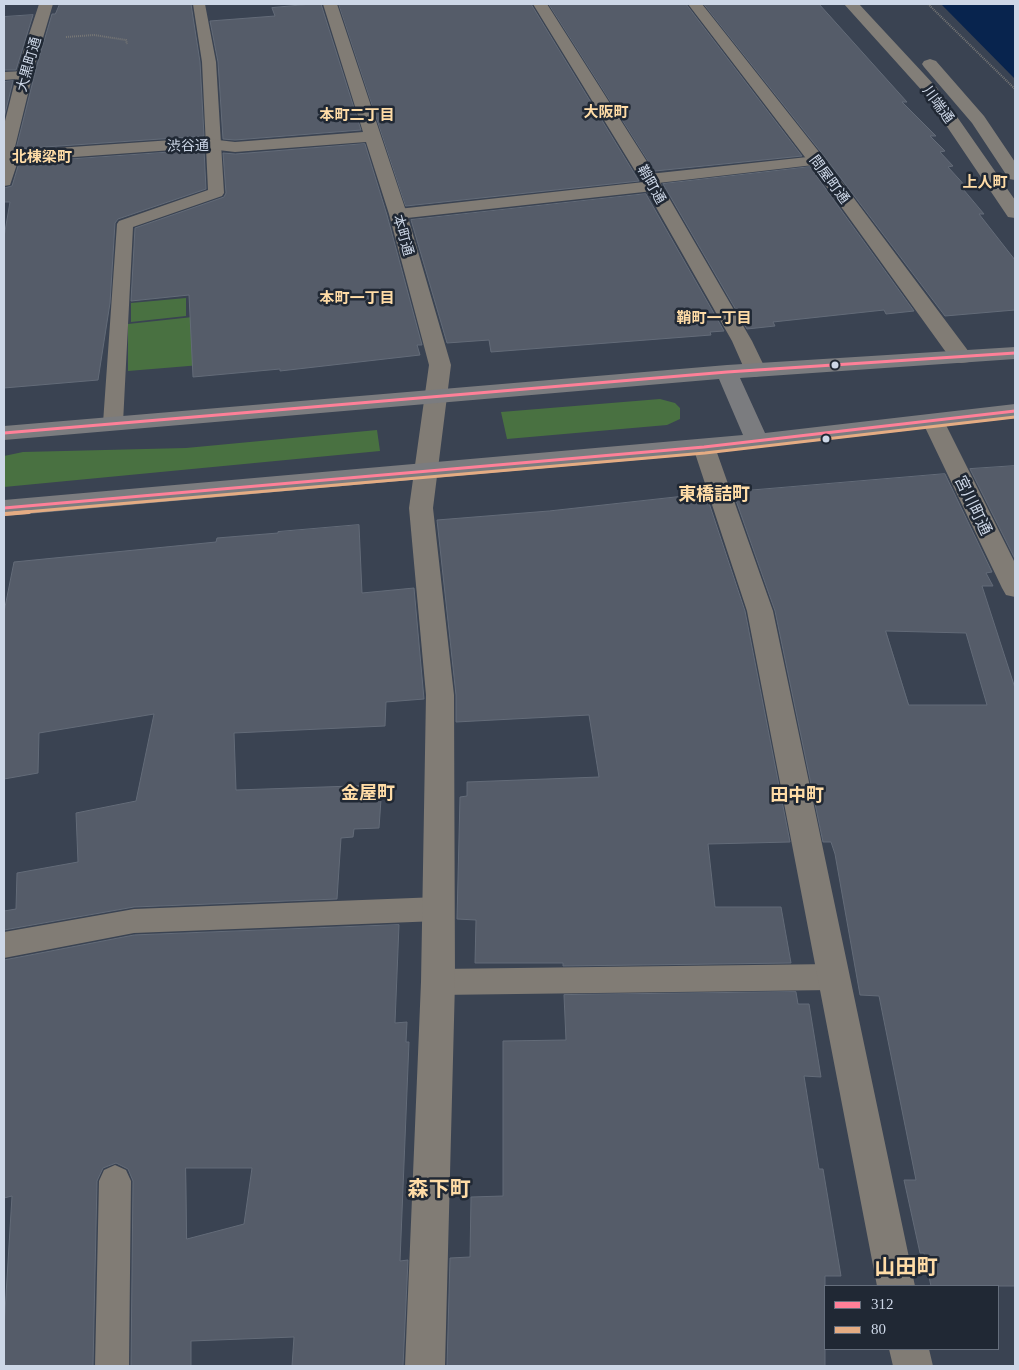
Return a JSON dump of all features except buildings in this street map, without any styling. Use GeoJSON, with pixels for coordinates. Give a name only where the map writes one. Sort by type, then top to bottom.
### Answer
{"type":"FeatureCollection","features":[{"type":"Feature","properties":{"kind":"highway"},"geometry":{"type":"LineString","coordinates":[[4,433],[727,372],[1013,353]]}},
{"type":"Feature","properties":{"kind":"highway"},"geometry":{"type":"LineString","coordinates":[[727,372],[757,441]]}},
{"type":"Feature","properties":{"kind":"highway"},"geometry":{"type":"LineString","coordinates":[[4,508],[704,447],[1015,411]]}},
{"type":"Feature","properties":{"kind":"street","name":"大黒町通"},"geometry":{"type":"LineString","coordinates":[[4,181],[7,157],[5,154],[24,75],[46,4]]}},
{"type":"Feature","properties":{"kind":"street","name":"本町通"},"geometry":{"type":"LineString","coordinates":[[330,4],[398,214],[440,365],[421,508],[440,695],[438,982],[425,1366]]}},
{"type":"Feature","properties":{"kind":"street","name":"鞘町通"},"geometry":{"type":"LineString","coordinates":[[540,4],[651,182],[742,341],[755,370]]}},
{"type":"Feature","properties":{"kind":"street","name":"問屋町通"},"geometry":{"type":"LineString","coordinates":[[695,4],[817,161],[961,356]]}},
{"type":"Feature","properties":{"kind":"street","name":"川端通"},"geometry":{"type":"LineString","coordinates":[[851,4],[930,91],[1015,213]]}},
{"type":"Feature","properties":{"kind":"street","name":"川端通"},"geometry":{"type":"LineString","coordinates":[[919,52],[978,120],[1015,175]]}},
{"type":"Feature","properties":{"kind":"street","name":"渋谷通"},"geometry":{"type":"LineString","coordinates":[[7,157],[201,143],[235,147],[372,136]]}},
{"type":"Feature","properties":{"kind":"street","name":"宮川町通"},"geometry":{"type":"LineString","coordinates":[[933,421],[1015,588]]}},
{"type":"Feature","properties":{"kind":"street"},"geometry":{"type":"LineString","coordinates":[[704,447],[760,611],[896,1285]]}},
{"type":"Feature","properties":{"kind":"street"},"geometry":{"type":"LineString","coordinates":[[909,1350],[913,1366]]}},
{"type":"Feature","properties":{"kind":"lane"},"geometry":{"type":"LineString","coordinates":[[113,424],[125,224],[216,193],[209,62],[199,4]]}},
{"type":"Feature","properties":{"kind":"lane"},"geometry":{"type":"LineString","coordinates":[[4,76],[24,75]]}},
{"type":"Feature","properties":{"kind":"lane"},"geometry":{"type":"LineString","coordinates":[[398,214],[817,161]]}},
{"type":"Feature","properties":{"kind":"lane"},"geometry":{"type":"LineString","coordinates":[[4,945],[134,921],[438,909]]}},
{"type":"Feature","properties":{"kind":"lane"},"geometry":{"type":"LineString","coordinates":[[438,982],[833,977]]}},
{"type":"Feature","properties":{"kind":"lane"},"geometry":{"type":"LineString","coordinates":[[112,1366],[115,1180]]}},
{"type":"Feature","properties":{"kind":"path"},"geometry":{"type":"LineString","coordinates":[[928,4],[1015,89]]}},
{"type":"Feature","properties":{"kind":"path"},"geometry":{"type":"LineString","coordinates":[[60,37],[94,35],[126,40],[127,44]]}},
{"type":"Feature","properties":{"kind":"green space"},"geometry":{"type":"Polygon","coordinates":[[[186,298],[186,316],[131,322],[131,303],[186,298]]]}},
{"type":"Feature","properties":{"kind":"green space"},"geometry":{"type":"Polygon","coordinates":[[[230,313],[225,363],[128,371],[128,324],[230,313]]]}},
{"type":"Feature","properties":{"kind":"green space"},"geometry":{"type":"Polygon","coordinates":[[[660,399],[675,403],[680,408],[680,419],[667,425],[507,439],[501,412],[660,399]]]}},
{"type":"Feature","properties":{"kind":"green space"},"geometry":{"type":"Polygon","coordinates":[[[377,430],[380,451],[4,487],[4,456],[23,452],[186,448],[377,430]]]}},
{"type":"Feature","properties":{"kind":"water"},"geometry":{"type":"Polygon","coordinates":[[[941,4],[1015,4],[1015,79],[941,4]]]}},
{"type":"Feature","properties":{"kind":"transit line","name":"312"},"geometry":{"type":"LineString","coordinates":[[4,433],[727,372],[1015,353]]}},
{"type":"Feature","properties":{"kind":"transit line","name":"312"},"geometry":{"type":"LineString","coordinates":[[4,508],[704,447],[1015,411]]}},
{"type":"Feature","properties":{"kind":"transit line","name":"80"},"geometry":{"type":"LineString","coordinates":[[5,514],[705,453],[1015,417]]}},
{"type":"Feature","properties":{"kind":"district","name":"大阪町"},"geometry":{"type":"Point","coordinates":[606,111]}},
{"type":"Feature","properties":{"kind":"district","name":"本町二丁目"},"geometry":{"type":"Point","coordinates":[357,114]}},
{"type":"Feature","properties":{"kind":"district","name":"北棟梁町"},"geometry":{"type":"Point","coordinates":[42,156]}},
{"type":"Feature","properties":{"kind":"district","name":"上人町"},"geometry":{"type":"Point","coordinates":[985,181]}},
{"type":"Feature","properties":{"kind":"district","name":"本町一丁目"},"geometry":{"type":"Point","coordinates":[357,297]}},
{"type":"Feature","properties":{"kind":"district","name":"鞘町一丁目"},"geometry":{"type":"Point","coordinates":[714,317]}},
{"type":"Feature","properties":{"kind":"district","name":"東橋詰町"},"geometry":{"type":"Point","coordinates":[714,493]}},
{"type":"Feature","properties":{"kind":"district","name":"金屋町"},"geometry":{"type":"Point","coordinates":[368,792]}},
{"type":"Feature","properties":{"kind":"district","name":"田中町"},"geometry":{"type":"Point","coordinates":[797,794]}},
{"type":"Feature","properties":{"kind":"district","name":"森下町"},"geometry":{"type":"Point","coordinates":[439,1188]}},
{"type":"Feature","properties":{"kind":"district","name":"山田町"},"geometry":{"type":"Point","coordinates":[906,1266]}}]}
